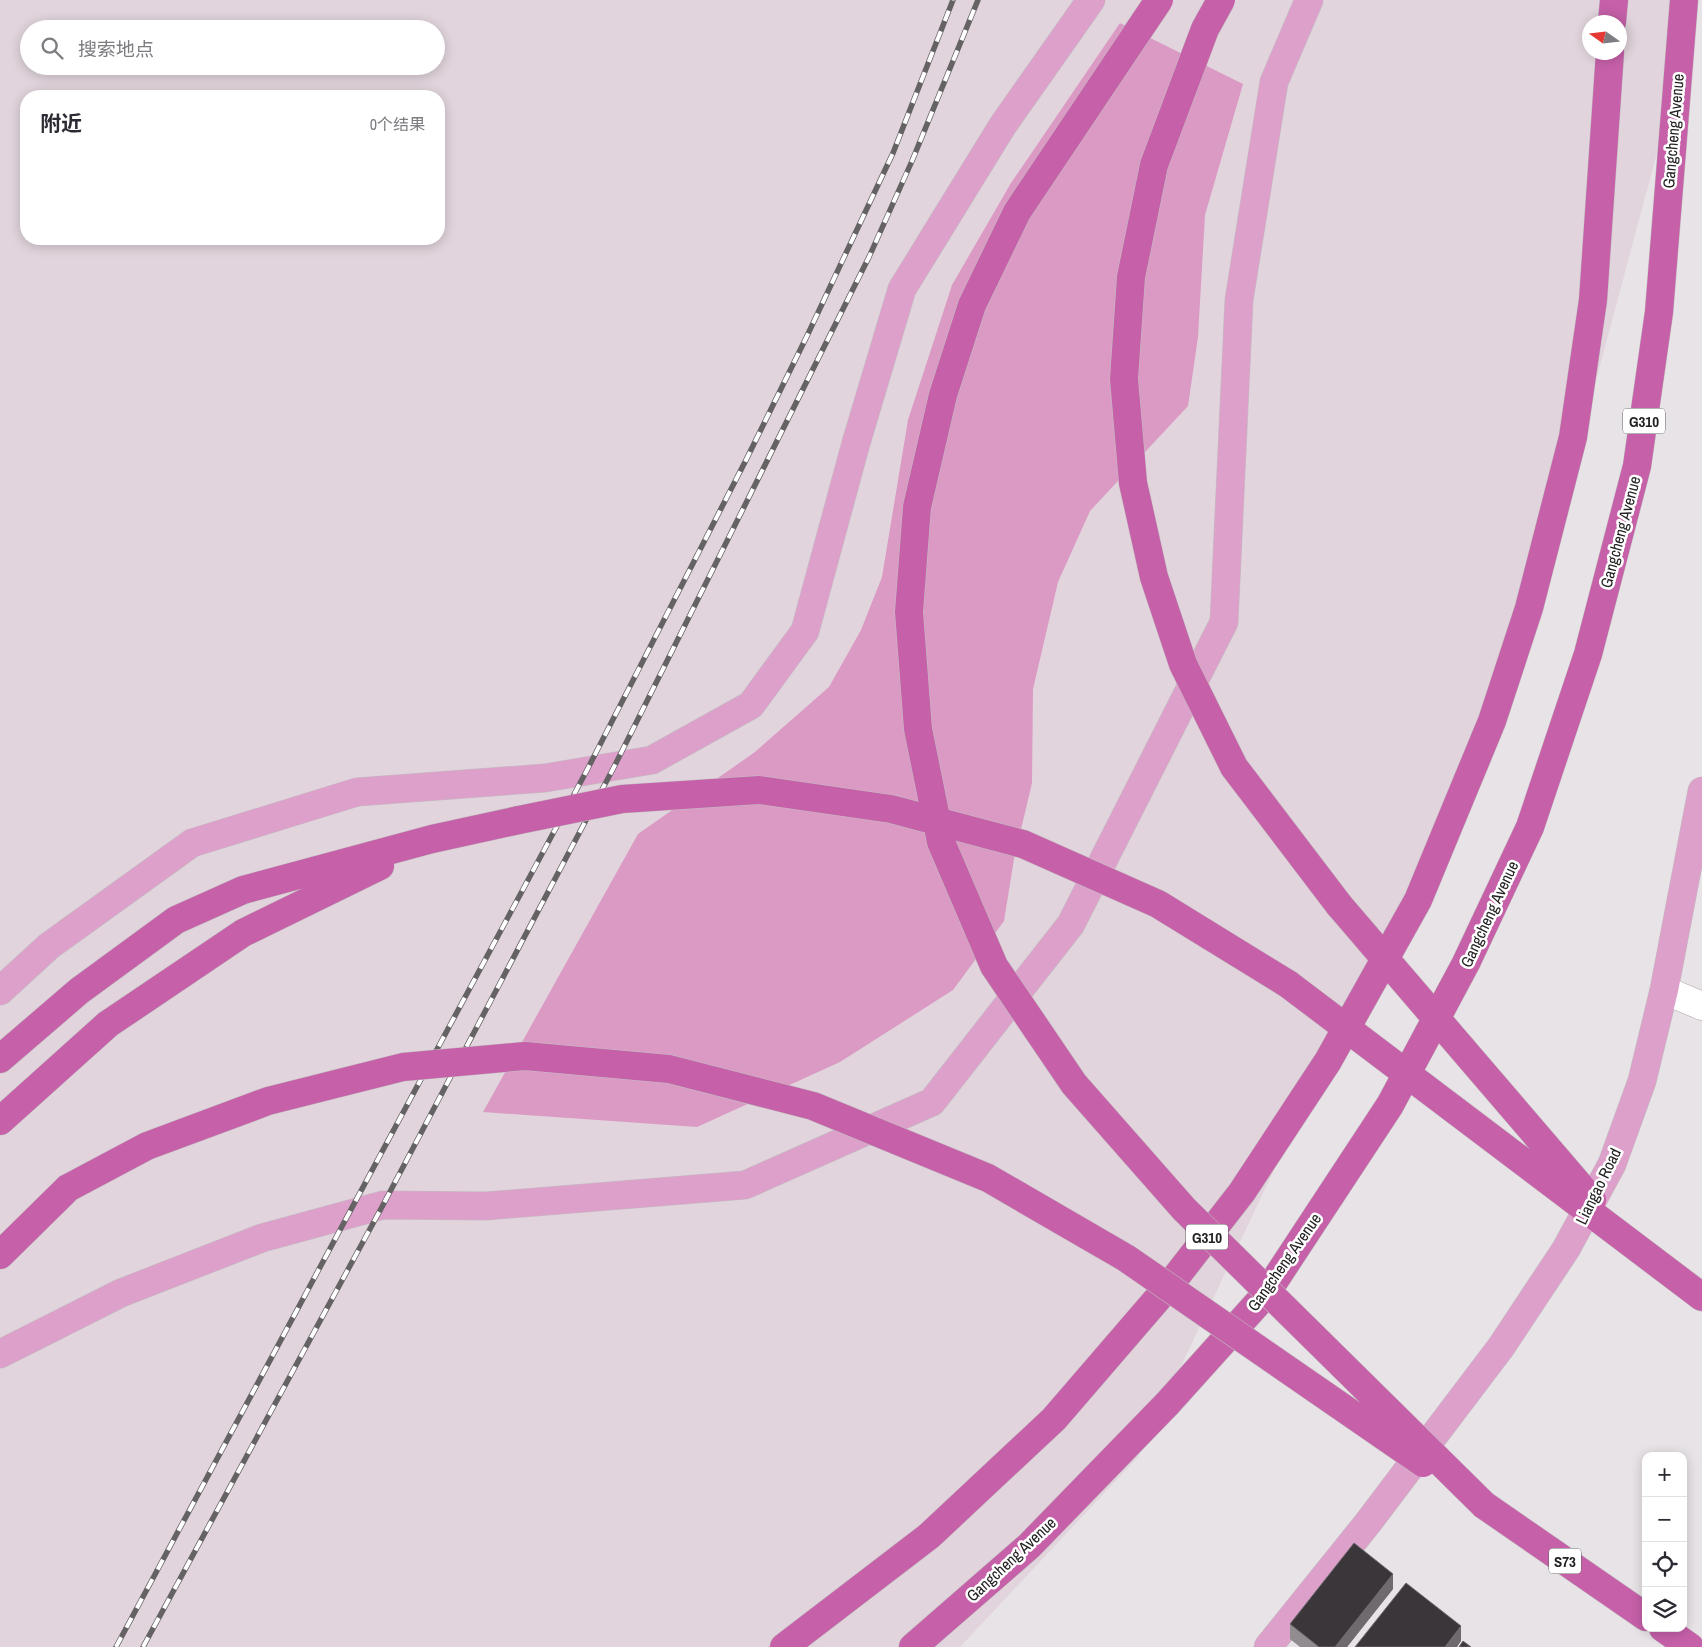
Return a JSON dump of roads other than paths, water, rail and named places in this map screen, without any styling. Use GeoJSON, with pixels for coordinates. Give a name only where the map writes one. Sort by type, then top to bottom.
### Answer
{"type":"FeatureCollection","features":[{"type":"Feature","properties":{"kind":"highway"},"geometry":{"type":"LineString","coordinates":[[1159,0],[1017,212],[972,305],[943,395],[917,507],[909,612],[918,729],[941,842],[994,966],[1074,1084],[1184,1209],[1484,1505]]}},
{"type":"Feature","properties":{"kind":"highway"},"geometry":{"type":"LineString","coordinates":[[1221,0],[1205,30],[1154,165],[1131,277],[1124,379],[1133,483],[1154,577],[1184,664],[1234,767],[1339,905],[1627,1241]]}},
{"type":"Feature","properties":{"kind":"highway"},"geometry":{"type":"LineString","coordinates":[[1613,15],[1614,0]]}},
{"type":"Feature","properties":{"kind":"highway","name":"Gangcheng Avenue"},"geometry":{"type":"LineString","coordinates":[[913,1647],[1029,1546],[1167,1404],[1265,1296],[1390,1105],[1466,963],[1530,827],[1588,654],[1637,466],[1659,312],[1684,0]]}},
{"type":"Feature","properties":{"kind":"highway","name":"G310"},"geometry":{"type":"LineString","coordinates":[[784,1647],[929,1536],[1054,1419],[1172,1282],[1242,1192],[1328,1061],[1418,900],[1492,721],[1529,608],[1573,437],[1593,300],[1609,60]]}},
{"type":"Feature","properties":{"kind":"highway"},"geometry":{"type":"LineString","coordinates":[[0,1059],[79,991],[176,920],[242,890],[432,839],[622,799],[759,790],[891,808],[1023,844],[1158,904],[1288,984],[1702,1297]]}},
{"type":"Feature","properties":{"kind":"highway"},"geometry":{"type":"LineString","coordinates":[[0,1121],[108,1024],[243,933],[432,839]]}},
{"type":"Feature","properties":{"kind":"highway"},"geometry":{"type":"LineString","coordinates":[[0,1231],[68,1188],[146,1146],[268,1101],[403,1067],[526,1056],[669,1069],[813,1106],[988,1178],[1126,1258],[1484,1505]]}},
{"type":"Feature","properties":{"kind":"highway"},"geometry":{"type":"LineString","coordinates":[[0,1255],[68,1188]]}},
{"type":"Feature","properties":{"kind":"highway","name":"S73"},"geometry":{"type":"LineString","coordinates":[[1484,1505],[1642,1613]]}},
{"type":"Feature","properties":{"kind":"highway"},"geometry":{"type":"LineString","coordinates":[[1669,1632],[1690,1647]]}},
{"type":"Feature","properties":{"kind":"main road"},"geometry":{"type":"LineString","coordinates":[[0,991],[49,946],[192,843],[357,792],[545,778],[652,760],[751,705],[806,631],[856,443],[902,289],[1003,125],[1091,0]]}},
{"type":"Feature","properties":{"kind":"main road"},"geometry":{"type":"LineString","coordinates":[[0,1354],[130,1289],[262,1238],[383,1205],[486,1206],[745,1185],[932,1102],[1071,924],[1224,622],[1239,300],[1274,82],[1309,0]]}},
{"type":"Feature","properties":{"kind":"main road","name":"Liangao Road"},"geometry":{"type":"LineString","coordinates":[[1268,1647],[1367,1524],[1501,1346],[1566,1249],[1612,1164],[1642,1081],[1664,990],[1702,791]]}},
{"type":"Feature","properties":{"kind":"street"},"geometry":{"type":"LineString","coordinates":[[1664,990],[1702,1006]]}},
{"type":"Feature","properties":{"kind":"railway"},"geometry":{"type":"LineString","coordinates":[[116,1647],[586,772],[746,460],[893,153],[953,0]]}},
{"type":"Feature","properties":{"kind":"railway"},"geometry":{"type":"LineString","coordinates":[[143,1647],[383,1205],[614,767],[869,257],[912,161],[978,0]]}}]}
